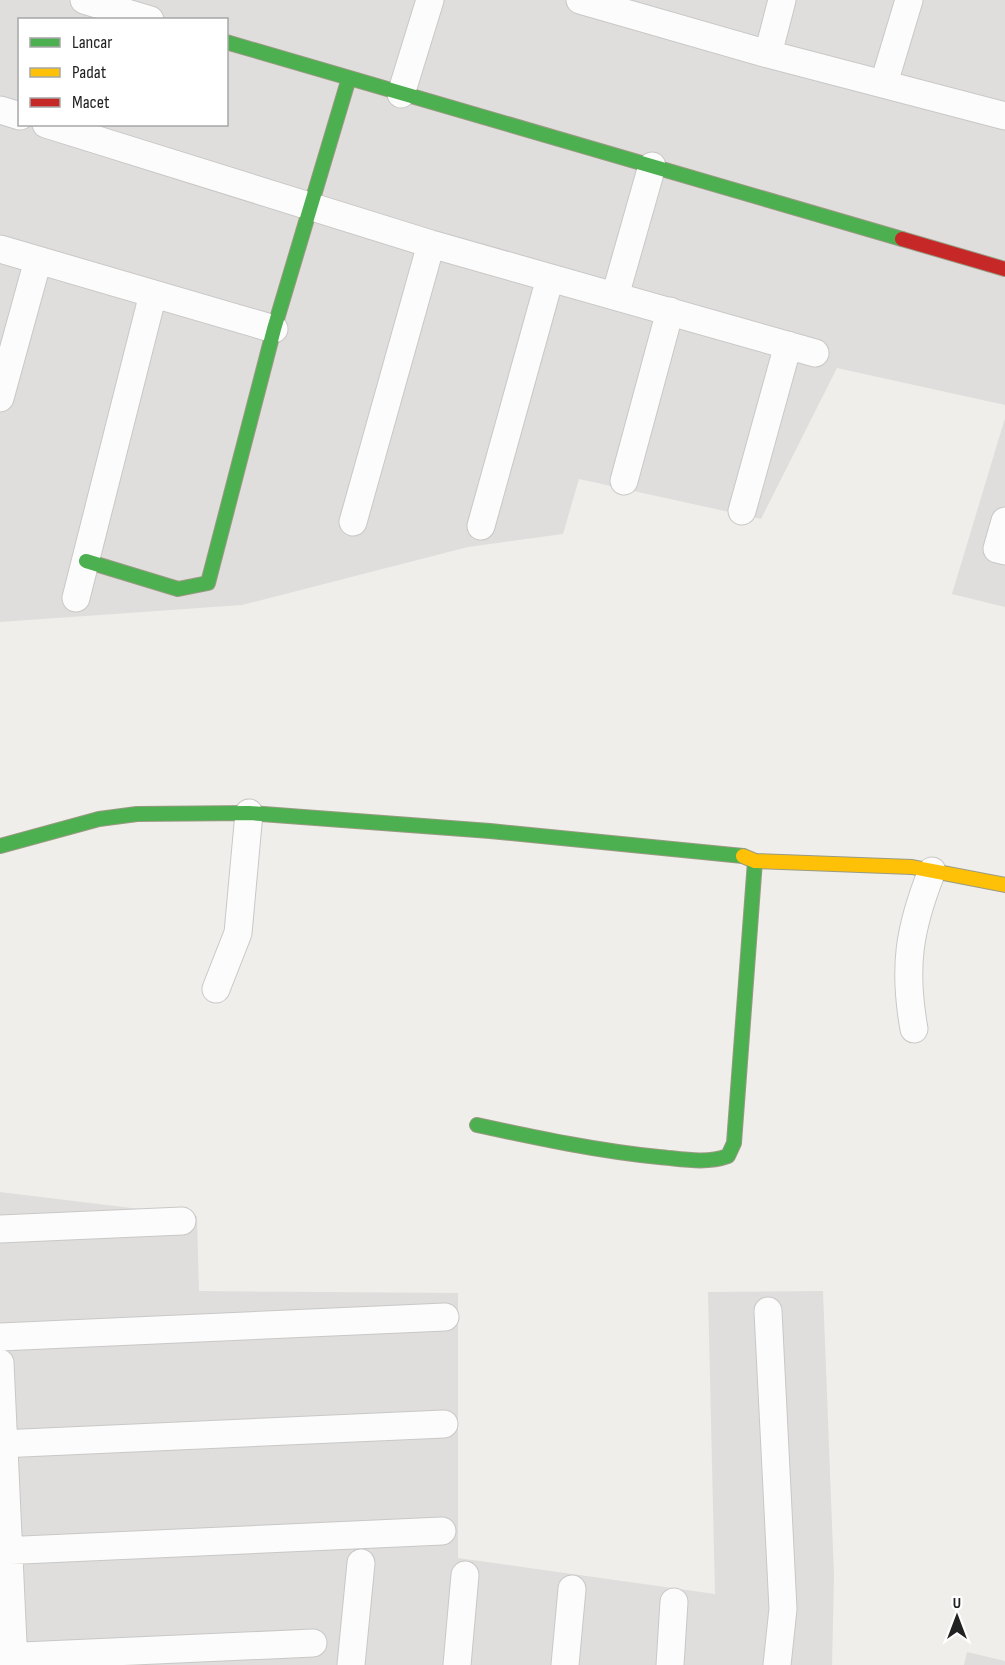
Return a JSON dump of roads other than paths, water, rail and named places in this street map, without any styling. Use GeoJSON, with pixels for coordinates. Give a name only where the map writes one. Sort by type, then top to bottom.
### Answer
{"type":"FeatureCollection","features":[{"type":"Feature","properties":{"kind":"street"},"geometry":{"type":"LineString","coordinates":[[84,0],[143,18]]}},
{"type":"Feature","properties":{"kind":"street"},"geometry":{"type":"LineString","coordinates":[[401,94],[430,0]]}},
{"type":"Feature","properties":{"kind":"street"},"geometry":{"type":"LineString","coordinates":[[580,0],[768,54],[1005,116]]}},
{"type":"Feature","properties":{"kind":"street"},"geometry":{"type":"LineString","coordinates":[[768,54],[782,0]]}},
{"type":"Feature","properties":{"kind":"street"},"geometry":{"type":"LineString","coordinates":[[884,83],[909,0]]}},
{"type":"Feature","properties":{"kind":"street"},"geometry":{"type":"LineString","coordinates":[[228,43],[1005,269]]}},
{"type":"Feature","properties":{"kind":"street"},"geometry":{"type":"LineString","coordinates":[[86,561],[178,589],[208,583],[274,329],[349,78]]}},
{"type":"Feature","properties":{"kind":"street"},"geometry":{"type":"LineString","coordinates":[[0,110],[18,115]]}},
{"type":"Feature","properties":{"kind":"street"},"geometry":{"type":"LineString","coordinates":[[52,126],[431,244],[815,352]]}},
{"type":"Feature","properties":{"kind":"street"},"geometry":{"type":"LineString","coordinates":[[615,296],[652,166]]}},
{"type":"Feature","properties":{"kind":"street"},"geometry":{"type":"LineString","coordinates":[[353,522],[431,244]]}},
{"type":"Feature","properties":{"kind":"street"},"geometry":{"type":"LineString","coordinates":[[0,249],[274,329]]}},
{"type":"Feature","properties":{"kind":"street"},"geometry":{"type":"LineString","coordinates":[[0,398],[38,260]]}},
{"type":"Feature","properties":{"kind":"street"},"geometry":{"type":"LineString","coordinates":[[481,526],[550,278]]}},
{"type":"Feature","properties":{"kind":"street"},"geometry":{"type":"LineString","coordinates":[[76,598],[153,294]]}},
{"type":"Feature","properties":{"kind":"street"},"geometry":{"type":"LineString","coordinates":[[624,481],[670,311]]}},
{"type":"Feature","properties":{"kind":"street"},"geometry":{"type":"LineString","coordinates":[[742,511],[788,345]]}},
{"type":"Feature","properties":{"kind":"street"},"geometry":{"type":"LineString","coordinates":[[1005,521],[997,549],[1005,551]]}},
{"type":"Feature","properties":{"kind":"street"},"geometry":{"type":"LineString","coordinates":[[216,988],[238,933],[249,813]]}},
{"type":"Feature","properties":{"kind":"street"},"geometry":{"type":"LineString","coordinates":[[0,846],[99,819],[136,814],[249,813],[573,839],[744,856],[755,861],[868,864],[932,871],[1005,885]]}},
{"type":"Feature","properties":{"kind":"street"},"geometry":{"type":"LineString","coordinates":[[477,1125],[588,1149],[633,1155],[715,1161],[728,1156],[734,1143],[755,861]]}},
{"type":"Feature","properties":{"kind":"street"},"geometry":{"type":"LineString","coordinates":[[914,1029],[907,989],[909,948],[917,908],[932,871]]}},
{"type":"Feature","properties":{"kind":"street"},"geometry":{"type":"LineString","coordinates":[[0,1229],[182,1221]]}},
{"type":"Feature","properties":{"kind":"street"},"geometry":{"type":"LineString","coordinates":[[768,1311],[783,1609],[777,1665]]}},
{"type":"Feature","properties":{"kind":"street"},"geometry":{"type":"LineString","coordinates":[[0,1337],[445,1317]]}},
{"type":"Feature","properties":{"kind":"street"},"geometry":{"type":"LineString","coordinates":[[0,1363],[9,1660],[313,1643]]}},
{"type":"Feature","properties":{"kind":"street"},"geometry":{"type":"LineString","coordinates":[[2,1444],[444,1424]]}},
{"type":"Feature","properties":{"kind":"street"},"geometry":{"type":"LineString","coordinates":[[4,1551],[442,1531]]}},
{"type":"Feature","properties":{"kind":"street"},"geometry":{"type":"LineString","coordinates":[[351,1665],[361,1563]]}},
{"type":"Feature","properties":{"kind":"street"},"geometry":{"type":"LineString","coordinates":[[457,1665],[465,1575]]}},
{"type":"Feature","properties":{"kind":"street"},"geometry":{"type":"LineString","coordinates":[[565,1665],[572,1589]]}},
{"type":"Feature","properties":{"kind":"street"},"geometry":{"type":"LineString","coordinates":[[669,1665],[674,1602]]}}]}
